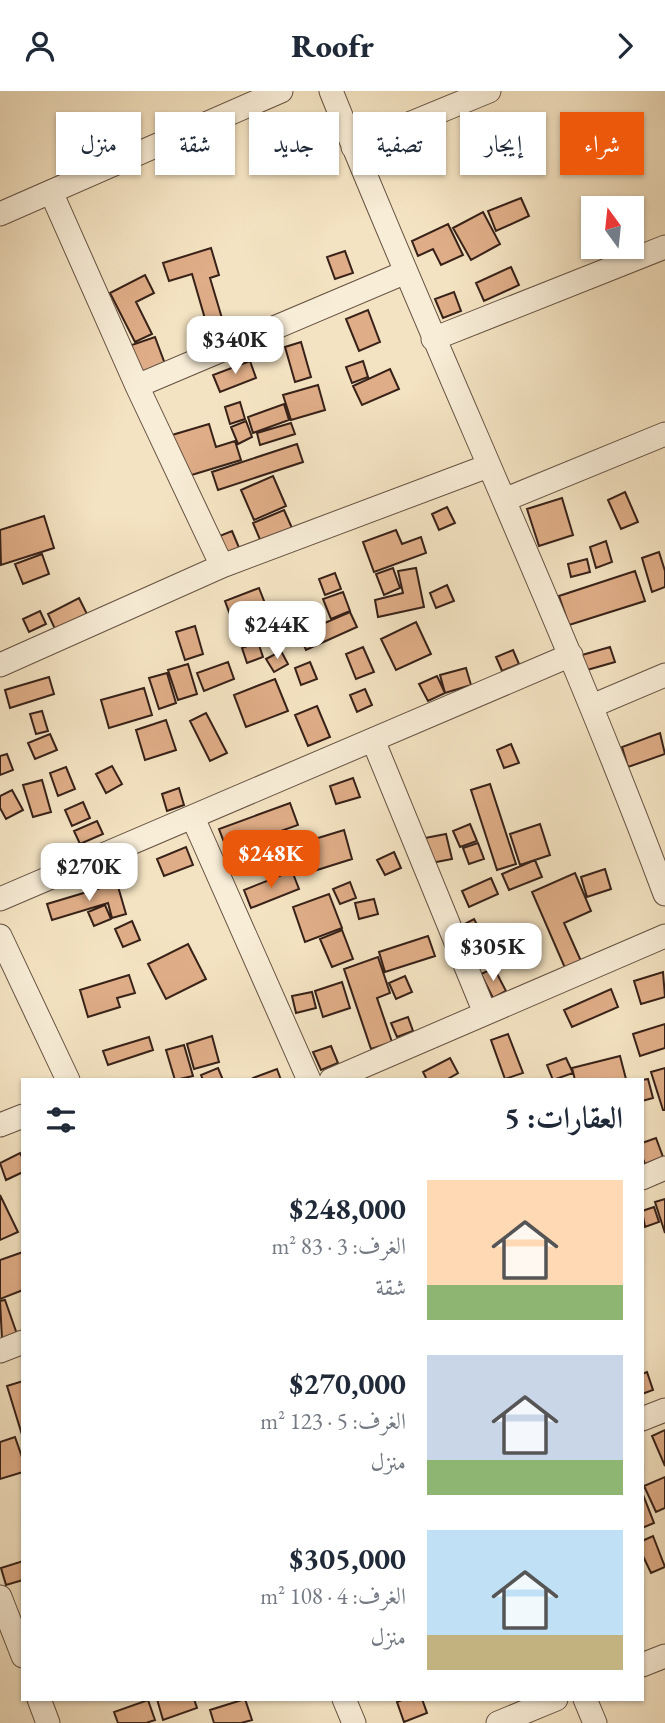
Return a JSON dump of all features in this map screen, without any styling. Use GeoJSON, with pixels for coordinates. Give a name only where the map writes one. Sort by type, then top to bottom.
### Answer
{"type":"FeatureCollection","features":[{"type":"Feature","properties":{"kind":"street"},"geometry":{"type":"LineString","coordinates":[[0,214],[281,91]]}},
{"type":"Feature","properties":{"kind":"street"},"geometry":{"type":"LineString","coordinates":[[331,91],[353,147]]}},
{"type":"Feature","properties":{"kind":"street"},"geometry":{"type":"LineString","coordinates":[[438,112],[489,91]]}},
{"type":"Feature","properties":{"kind":"street"},"geometry":{"type":"LineString","coordinates":[[365,175],[659,862],[665,894]]}},
{"type":"Feature","properties":{"kind":"street"},"geometry":{"type":"LineString","coordinates":[[51,192],[137,386],[222,566]]}},
{"type":"Feature","properties":{"kind":"street"},"geometry":{"type":"LineString","coordinates":[[433,339],[665,247]]}},
{"type":"Feature","properties":{"kind":"street"},"geometry":{"type":"LineString","coordinates":[[137,386],[406,272]]}},
{"type":"Feature","properties":{"kind":"street"},"geometry":{"type":"LineString","coordinates":[[504,500],[665,434]]}},
{"type":"Feature","properties":{"kind":"street"},"geometry":{"type":"LineString","coordinates":[[0,665],[222,566],[488,466]]}},
{"type":"Feature","properties":{"kind":"street"},"geometry":{"type":"LineString","coordinates":[[0,899],[570,655]]}},
{"type":"Feature","properties":{"kind":"street"},"geometry":{"type":"LineString","coordinates":[[592,706],[665,675]]}},
{"type":"Feature","properties":{"kind":"street"},"geometry":{"type":"LineString","coordinates":[[373,740],[485,1013]]}},
{"type":"Feature","properties":{"kind":"street"},"geometry":{"type":"LineString","coordinates":[[193,818],[308,1078]]}},
{"type":"Feature","properties":{"kind":"street"},"geometry":{"type":"LineString","coordinates":[[0,936],[67,1078]]}},
{"type":"Feature","properties":{"kind":"street"},"geometry":{"type":"LineString","coordinates":[[336,1078],[665,936]]}},
{"type":"Feature","properties":{"kind":"street"},"geometry":{"type":"LineString","coordinates":[[0,1125],[21,1117]]}},
{"type":"Feature","properties":{"kind":"street"},"geometry":{"type":"LineString","coordinates":[[644,1177],[665,1168]]}},
{"type":"Feature","properties":{"kind":"street"},"geometry":{"type":"LineString","coordinates":[[0,1351],[21,1343]]}},
{"type":"Feature","properties":{"kind":"street"},"geometry":{"type":"LineString","coordinates":[[644,1418],[665,1409]]}},
{"type":"Feature","properties":{"kind":"street"},"geometry":{"type":"LineString","coordinates":[[0,1597],[21,1651]]}},
{"type":"Feature","properties":{"kind":"street"},"geometry":{"type":"LineString","coordinates":[[644,1664],[665,1656]]}},
{"type":"Feature","properties":{"kind":"street"},"geometry":{"type":"LineString","coordinates":[[40,1701],[48,1723]]}},
{"type":"Feature","properties":{"kind":"street"},"geometry":{"type":"LineString","coordinates":[[345,1701],[354,1723]]}},
{"type":"Feature","properties":{"kind":"street"},"geometry":{"type":"LineString","coordinates":[[498,1723],[551,1701]]}},
{"type":"Feature","properties":{"kind":"street"},"geometry":{"type":"LineString","coordinates":[[586,1701],[595,1723]]}},
{"type":"Feature","properties":{"kind":"building"},"geometry":{"type":"Polygon","coordinates":[[[521,198],[529,216],[496,231],[488,211],[521,198]]]}},
{"type":"Feature","properties":{"kind":"building"},"geometry":{"type":"Polygon","coordinates":[[[483,212],[500,244],[471,260],[453,228],[483,212]]]}},
{"type":"Feature","properties":{"kind":"building"},"geometry":{"type":"Polygon","coordinates":[[[448,224],[463,255],[441,265],[433,249],[418,256],[412,241],[448,224]]]}},
{"type":"Feature","properties":{"kind":"building"},"geometry":{"type":"Polygon","coordinates":[[[211,248],[219,275],[210,278],[224,325],[208,329],[192,274],[169,281],[163,263],[211,248]]]}},
{"type":"Feature","properties":{"kind":"building"},"geometry":{"type":"Polygon","coordinates":[[[345,251],[353,273],[335,279],[327,257],[345,251]]]}},
{"type":"Feature","properties":{"kind":"building"},"geometry":{"type":"Polygon","coordinates":[[[511,267],[519,285],[484,301],[476,283],[511,267]]]}},
{"type":"Feature","properties":{"kind":"building"},"geometry":{"type":"Polygon","coordinates":[[[145,275],[154,293],[136,302],[152,334],[135,342],[110,293],[145,275]]]}},
{"type":"Feature","properties":{"kind":"building"},"geometry":{"type":"Polygon","coordinates":[[[454,292],[461,311],[443,318],[435,299],[454,292]]]}},
{"type":"Feature","properties":{"kind":"building"},"geometry":{"type":"Polygon","coordinates":[[[368,310],[380,342],[359,351],[346,319],[368,310]]]}},
{"type":"Feature","properties":{"kind":"building"},"geometry":{"type":"Polygon","coordinates":[[[155,337],[165,364],[133,375],[123,348],[155,337]]]}},
{"type":"Feature","properties":{"kind":"building"},"geometry":{"type":"Polygon","coordinates":[[[301,342],[311,377],[295,382],[285,347],[301,342]]]}},
{"type":"Feature","properties":{"kind":"building"},"geometry":{"type":"Polygon","coordinates":[[[250,361],[256,378],[220,392],[213,375],[250,361]]]}},
{"type":"Feature","properties":{"kind":"building"},"geometry":{"type":"Polygon","coordinates":[[[363,361],[368,377],[352,383],[346,367],[363,361]]]}},
{"type":"Feature","properties":{"kind":"building"},"geometry":{"type":"Polygon","coordinates":[[[390,369],[399,389],[362,405],[353,386],[390,369]]]}},
{"type":"Feature","properties":{"kind":"building"},"geometry":{"type":"Polygon","coordinates":[[[318,385],[325,410],[291,420],[283,395],[318,385]]]}},
{"type":"Feature","properties":{"kind":"building"},"geometry":{"type":"Polygon","coordinates":[[[240,402],[245,419],[230,424],[225,407],[240,402]]]}},
{"type":"Feature","properties":{"kind":"building"},"geometry":{"type":"Polygon","coordinates":[[[284,404],[289,420],[253,433],[248,417],[284,404]]]}},
{"type":"Feature","properties":{"kind":"building"},"geometry":{"type":"Polygon","coordinates":[[[246,421],[252,437],[238,444],[231,427],[246,421]]]}},
{"type":"Feature","properties":{"kind":"building"},"geometry":{"type":"Polygon","coordinates":[[[291,423],[295,434],[260,445],[257,433],[291,423]]]}},
{"type":"Feature","properties":{"kind":"building"},"geometry":{"type":"Polygon","coordinates":[[[209,424],[216,447],[235,441],[241,460],[185,477],[172,435],[209,424]]]}},
{"type":"Feature","properties":{"kind":"building"},"geometry":{"type":"Polygon","coordinates":[[[297,444],[303,462],[218,490],[212,472],[297,444]]]}},
{"type":"Feature","properties":{"kind":"building"},"geometry":{"type":"Polygon","coordinates":[[[273,476],[286,506],[254,520],[241,490],[273,476]]]}},
{"type":"Feature","properties":{"kind":"building"},"geometry":{"type":"Polygon","coordinates":[[[625,492],[638,522],[621,529],[608,500],[625,492]]]}},
{"type":"Feature","properties":{"kind":"building"},"geometry":{"type":"Polygon","coordinates":[[[562,498],[573,535],[539,546],[527,509],[562,498]]]}},
{"type":"Feature","properties":{"kind":"building"},"geometry":{"type":"Polygon","coordinates":[[[447,507],[455,523],[439,530],[432,514],[447,507]]]}},
{"type":"Feature","properties":{"kind":"building"},"geometry":{"type":"Polygon","coordinates":[[[284,510],[292,528],[261,542],[253,523],[284,510]]]}},
{"type":"Feature","properties":{"kind":"building"},"geometry":{"type":"Polygon","coordinates":[[[44,516],[54,548],[1,565],[0,530],[44,516]]]}},
{"type":"Feature","properties":{"kind":"building"},"geometry":{"type":"Polygon","coordinates":[[[396,530],[402,544],[421,537],[426,553],[374,572],[363,542],[396,530]]]}},
{"type":"Feature","properties":{"kind":"building"},"geometry":{"type":"Polygon","coordinates":[[[232,531],[240,550],[224,556],[217,537],[232,531]]]}},
{"type":"Feature","properties":{"kind":"building"},"geometry":{"type":"Polygon","coordinates":[[[606,541],[612,562],[596,568],[590,547],[606,541]]]}},
{"type":"Feature","properties":{"kind":"building"},"geometry":{"type":"Polygon","coordinates":[[[659,552],[665,571],[665,587],[652,592],[642,558],[659,552]]]}},
{"type":"Feature","properties":{"kind":"building"},"geometry":{"type":"Polygon","coordinates":[[[42,554],[49,574],[23,584],[15,564],[42,554]]]}},
{"type":"Feature","properties":{"kind":"building"},"geometry":{"type":"Polygon","coordinates":[[[587,559],[590,572],[571,577],[568,564],[587,559]]]}},
{"type":"Feature","properties":{"kind":"building"},"geometry":{"type":"Polygon","coordinates":[[[393,568],[400,588],[384,595],[376,574],[393,568]]]}},
{"type":"Feature","properties":{"kind":"building"},"geometry":{"type":"Polygon","coordinates":[[[416,568],[424,607],[378,617],[375,600],[403,593],[398,571],[416,568]]]}},
{"type":"Feature","properties":{"kind":"building"},"geometry":{"type":"Polygon","coordinates":[[[635,571],[645,601],[569,625],[559,596],[635,571]]]}},
{"type":"Feature","properties":{"kind":"building"},"geometry":{"type":"Polygon","coordinates":[[[335,573],[341,589],[325,595],[319,579],[335,573]]]}},
{"type":"Feature","properties":{"kind":"building"},"geometry":{"type":"Polygon","coordinates":[[[447,585],[454,601],[436,608],[430,593],[447,585]]]}},
{"type":"Feature","properties":{"kind":"building"},"geometry":{"type":"Polygon","coordinates":[[[259,588],[275,629],[240,642],[225,601],[259,588]]]}},
{"type":"Feature","properties":{"kind":"building"},"geometry":{"type":"Polygon","coordinates":[[[343,592],[350,611],[331,619],[323,599],[343,592]]]}},
{"type":"Feature","properties":{"kind":"building"},"geometry":{"type":"Polygon","coordinates":[[[79,598],[87,614],[55,629],[48,614],[79,598]]]}},
{"type":"Feature","properties":{"kind":"building"},"geometry":{"type":"Polygon","coordinates":[[[40,611],[46,624],[29,632],[23,619],[40,611]]]}},
{"type":"Feature","properties":{"kind":"building"},"geometry":{"type":"Polygon","coordinates":[[[350,612],[357,627],[306,650],[299,634],[350,612]]]}},
{"type":"Feature","properties":{"kind":"building"},"geometry":{"type":"Polygon","coordinates":[[[416,622],[431,654],[396,670],[381,639],[416,622]]]}},
{"type":"Feature","properties":{"kind":"building"},"geometry":{"type":"Polygon","coordinates":[[[195,626],[203,654],[185,660],[176,632],[195,626]]]}},
{"type":"Feature","properties":{"kind":"building"},"geometry":{"type":"Polygon","coordinates":[[[258,642],[263,657],[247,663],[242,648],[258,642]]]}},
{"type":"Feature","properties":{"kind":"building"},"geometry":{"type":"Polygon","coordinates":[[[363,647],[374,672],[356,679],[346,654],[363,647]]]}},
{"type":"Feature","properties":{"kind":"building"},"geometry":{"type":"Polygon","coordinates":[[[610,647],[615,662],[587,670],[582,655],[610,647]]]}},
{"type":"Feature","properties":{"kind":"building"},"geometry":{"type":"Polygon","coordinates":[[[513,650],[519,664],[502,671],[496,657],[513,650]]]}},
{"type":"Feature","properties":{"kind":"building"},"geometry":{"type":"Polygon","coordinates":[[[281,651],[288,664],[274,672],[266,659],[281,651]]]}},
{"type":"Feature","properties":{"kind":"building"},"geometry":{"type":"Polygon","coordinates":[[[228,662],[234,679],[204,691],[197,673],[228,662]]]}},
{"type":"Feature","properties":{"kind":"building"},"geometry":{"type":"Polygon","coordinates":[[[310,662],[317,679],[301,685],[295,668],[310,662]]]}},
{"type":"Feature","properties":{"kind":"building"},"geometry":{"type":"Polygon","coordinates":[[[188,664],[197,694],[178,700],[168,670],[188,664]]]}},
{"type":"Feature","properties":{"kind":"building"},"geometry":{"type":"Polygon","coordinates":[[[466,668],[471,685],[445,693],[440,675],[466,668]]]}},
{"type":"Feature","properties":{"kind":"building"},"geometry":{"type":"Polygon","coordinates":[[[167,673],[176,703],[159,709],[149,678],[167,673]]]}},
{"type":"Feature","properties":{"kind":"building"},"geometry":{"type":"Polygon","coordinates":[[[437,676],[445,693],[428,701],[419,684],[437,676]]]}},
{"type":"Feature","properties":{"kind":"building"},"geometry":{"type":"Polygon","coordinates":[[[49,677],[54,694],[10,708],[5,690],[49,677]]]}},
{"type":"Feature","properties":{"kind":"building"},"geometry":{"type":"Polygon","coordinates":[[[275,679],[288,711],[246,727],[234,695],[275,679]]]}},
{"type":"Feature","properties":{"kind":"building"},"geometry":{"type":"Polygon","coordinates":[[[144,688],[152,715],[109,728],[101,700],[144,688]]]}},
{"type":"Feature","properties":{"kind":"building"},"geometry":{"type":"Polygon","coordinates":[[[365,689],[372,705],[357,712],[350,695],[365,689]]]}},
{"type":"Feature","properties":{"kind":"building"},"geometry":{"type":"Polygon","coordinates":[[[317,706],[330,737],[308,746],[295,715],[317,706]]]}},
{"type":"Feature","properties":{"kind":"building"},"geometry":{"type":"Polygon","coordinates":[[[42,711],[48,731],[36,734],[30,714],[42,711]]]}},
{"type":"Feature","properties":{"kind":"building"},"geometry":{"type":"Polygon","coordinates":[[[206,713],[227,753],[210,761],[190,721],[206,713]]]}},
{"type":"Feature","properties":{"kind":"building"},"geometry":{"type":"Polygon","coordinates":[[[166,720],[176,750],[145,760],[136,730],[166,720]]]}},
{"type":"Feature","properties":{"kind":"building"},"geometry":{"type":"Polygon","coordinates":[[[660,733],[665,754],[628,767],[622,747],[660,733]]]}},
{"type":"Feature","properties":{"kind":"building"},"geometry":{"type":"Polygon","coordinates":[[[50,734],[57,750],[35,759],[28,743],[50,734]]]}},
{"type":"Feature","properties":{"kind":"building"},"geometry":{"type":"Polygon","coordinates":[[[511,744],[519,763],[504,768],[497,750],[511,744]]]}},
{"type":"Feature","properties":{"kind":"building"},"geometry":{"type":"Polygon","coordinates":[[[7,754],[13,770],[0,775],[0,756],[7,754]]]}},
{"type":"Feature","properties":{"kind":"building"},"geometry":{"type":"Polygon","coordinates":[[[112,766],[122,784],[106,793],[96,774],[112,766]]]}},
{"type":"Feature","properties":{"kind":"building"},"geometry":{"type":"Polygon","coordinates":[[[66,767],[75,789],[58,796],[50,773],[66,767]]]}},
{"type":"Feature","properties":{"kind":"building"},"geometry":{"type":"Polygon","coordinates":[[[353,778],[360,797],[336,804],[330,786],[353,778]]]}},
{"type":"Feature","properties":{"kind":"building"},"geometry":{"type":"Polygon","coordinates":[[[42,780],[51,812],[33,817],[23,785],[42,780]]]}},
{"type":"Feature","properties":{"kind":"building"},"geometry":{"type":"Polygon","coordinates":[[[490,784],[516,864],[497,870],[471,790],[490,784]]]}},
{"type":"Feature","properties":{"kind":"building"},"geometry":{"type":"Polygon","coordinates":[[[179,788],[184,805],[167,811],[162,794],[179,788]]]}},
{"type":"Feature","properties":{"kind":"building"},"geometry":{"type":"Polygon","coordinates":[[[12,790],[23,810],[6,819],[0,808],[0,796],[12,790]]]}},
{"type":"Feature","properties":{"kind":"building"},"geometry":{"type":"Polygon","coordinates":[[[83,802],[90,818],[72,826],[65,810],[83,802]]]}},
{"type":"Feature","properties":{"kind":"building"},"geometry":{"type":"Polygon","coordinates":[[[290,803],[298,825],[227,850],[219,829],[290,803]]]}},
{"type":"Feature","properties":{"kind":"building"},"geometry":{"type":"Polygon","coordinates":[[[97,821],[103,834],[80,844],[74,831],[97,821]]]}},
{"type":"Feature","properties":{"kind":"building"},"geometry":{"type":"Polygon","coordinates":[[[470,824],[477,841],[460,847],[453,831],[470,824]]]}},
{"type":"Feature","properties":{"kind":"building"},"geometry":{"type":"Polygon","coordinates":[[[540,824],[550,855],[520,865],[510,834],[540,824]]]}},
{"type":"Feature","properties":{"kind":"building"},"geometry":{"type":"Polygon","coordinates":[[[344,830],[352,859],[314,871],[305,842],[344,830]]]}},
{"type":"Feature","properties":{"kind":"building"},"geometry":{"type":"Polygon","coordinates":[[[446,834],[452,859],[431,863],[425,838],[446,834]]]}},
{"type":"Feature","properties":{"kind":"building"},"geometry":{"type":"Polygon","coordinates":[[[478,843],[484,859],[469,864],[463,848],[478,843]]]}},
{"type":"Feature","properties":{"kind":"building"},"geometry":{"type":"Polygon","coordinates":[[[186,847],[193,865],[164,876],[157,859],[186,847]]]}},
{"type":"Feature","properties":{"kind":"building"},"geometry":{"type":"Polygon","coordinates":[[[394,852],[401,868],[385,875],[377,860],[394,852]]]}},
{"type":"Feature","properties":{"kind":"building"},"geometry":{"type":"Polygon","coordinates":[[[535,860],[542,877],[509,890],[502,874],[535,860]]]}},
{"type":"Feature","properties":{"kind":"building"},"geometry":{"type":"Polygon","coordinates":[[[605,869],[611,889],[587,897],[581,877],[605,869]]]}},
{"type":"Feature","properties":{"kind":"building"},"geometry":{"type":"Polygon","coordinates":[[[292,871],[299,889],[251,908],[244,890],[292,871]]]}},
{"type":"Feature","properties":{"kind":"building"},"geometry":{"type":"Polygon","coordinates":[[[575,873],[591,911],[564,923],[581,961],[565,968],[532,892],[575,873]]]}},
{"type":"Feature","properties":{"kind":"building"},"geometry":{"type":"Polygon","coordinates":[[[491,878],[498,894],[469,907],[462,891],[491,878]]]}},
{"type":"Feature","properties":{"kind":"building"},"geometry":{"type":"Polygon","coordinates":[[[350,882],[356,898],[340,904],[333,889],[350,882]]]}},
{"type":"Feature","properties":{"kind":"building"},"geometry":{"type":"Polygon","coordinates":[[[117,883],[126,914],[112,918],[108,903],[52,920],[47,904],[117,883]]]}},
{"type":"Feature","properties":{"kind":"building"},"geometry":{"type":"Polygon","coordinates":[[[329,894],[342,928],[305,942],[293,907],[329,894]]]}},
{"type":"Feature","properties":{"kind":"building"},"geometry":{"type":"Polygon","coordinates":[[[374,899],[378,914],[359,919],[355,903],[374,899]]]}},
{"type":"Feature","properties":{"kind":"building"},"geometry":{"type":"Polygon","coordinates":[[[105,905],[111,919],[94,926],[88,912],[105,905]]]}},
{"type":"Feature","properties":{"kind":"building"},"geometry":{"type":"Polygon","coordinates":[[[474,919],[484,938],[469,946],[459,927],[474,919]]]}},
{"type":"Feature","properties":{"kind":"building"},"geometry":{"type":"Polygon","coordinates":[[[132,921],[140,940],[123,947],[115,929],[132,921]]]}},
{"type":"Feature","properties":{"kind":"building"},"geometry":{"type":"Polygon","coordinates":[[[342,930],[353,959],[332,967],[320,939],[342,930]]]}},
{"type":"Feature","properties":{"kind":"building"},"geometry":{"type":"Polygon","coordinates":[[[428,936],[435,956],[385,972],[379,952],[428,936]]]}},
{"type":"Feature","properties":{"kind":"building"},"geometry":{"type":"Polygon","coordinates":[[[188,944],[206,979],[166,999],[148,964],[188,944]]]}},
{"type":"Feature","properties":{"kind":"building"},"geometry":{"type":"Polygon","coordinates":[[[378,957],[390,993],[377,998],[392,1042],[371,1049],[344,969],[378,957]]]}},
{"type":"Feature","properties":{"kind":"building"},"geometry":{"type":"Polygon","coordinates":[[[494,968],[506,991],[493,998],[481,974],[494,968]]]}},
{"type":"Feature","properties":{"kind":"building"},"geometry":{"type":"Polygon","coordinates":[[[663,972],[665,997],[641,1004],[634,981],[663,972]]]}},
{"type":"Feature","properties":{"kind":"building"},"geometry":{"type":"Polygon","coordinates":[[[129,975],[135,993],[117,998],[120,1007],[88,1017],[80,990],[129,975]]]}},
{"type":"Feature","properties":{"kind":"building"},"geometry":{"type":"Polygon","coordinates":[[[405,976],[412,992],[396,999],[389,983],[405,976]]]}},
{"type":"Feature","properties":{"kind":"building"},"geometry":{"type":"Polygon","coordinates":[[[342,982],[350,1008],[323,1017],[315,991],[342,982]]]}},
{"type":"Feature","properties":{"kind":"building"},"geometry":{"type":"Polygon","coordinates":[[[611,989],[618,1007],[572,1027],[564,1010],[611,989]]]}},
{"type":"Feature","properties":{"kind":"building"},"geometry":{"type":"Polygon","coordinates":[[[312,992],[316,1008],[296,1013],[292,996],[312,992]]]}},
{"type":"Feature","properties":{"kind":"building"},"geometry":{"type":"Polygon","coordinates":[[[408,1017],[413,1031],[397,1037],[391,1023],[408,1017]]]}},
{"type":"Feature","properties":{"kind":"building"},"geometry":{"type":"Polygon","coordinates":[[[665,1024],[665,1048],[640,1056],[633,1034],[665,1024]]]}},
{"type":"Feature","properties":{"kind":"building"},"geometry":{"type":"Polygon","coordinates":[[[508,1034],[523,1073],[505,1078],[491,1040],[508,1034]]]}},
{"type":"Feature","properties":{"kind":"building"},"geometry":{"type":"Polygon","coordinates":[[[212,1036],[219,1062],[194,1069],[187,1044],[212,1036]]]}},
{"type":"Feature","properties":{"kind":"building"},"geometry":{"type":"Polygon","coordinates":[[[149,1037],[153,1050],[108,1065],[103,1051],[149,1037]]]}},
{"type":"Feature","properties":{"kind":"building"},"geometry":{"type":"Polygon","coordinates":[[[184,1045],[193,1076],[174,1078],[166,1050],[184,1045]]]}},
{"type":"Feature","properties":{"kind":"building"},"geometry":{"type":"Polygon","coordinates":[[[331,1046],[338,1063],[321,1070],[313,1052],[331,1046]]]}},
{"type":"Feature","properties":{"kind":"building"},"geometry":{"type":"Polygon","coordinates":[[[620,1056],[626,1078],[574,1078],[572,1068],[620,1056]]]}},
{"type":"Feature","properties":{"kind":"building"},"geometry":{"type":"Polygon","coordinates":[[[450,1058],[458,1073],[449,1078],[426,1078],[423,1072],[450,1058]]]}},
{"type":"Feature","properties":{"kind":"building"},"geometry":{"type":"Polygon","coordinates":[[[566,1058],[573,1073],[552,1078],[547,1065],[566,1058]]]}},
{"type":"Feature","properties":{"kind":"building"},"geometry":{"type":"Polygon","coordinates":[[[218,1068],[222,1078],[202,1078],[201,1075],[218,1068]]]}},
{"type":"Feature","properties":{"kind":"building"},"geometry":{"type":"Polygon","coordinates":[[[665,1068],[665,1110],[663,1110],[651,1072],[665,1068]]]}},
{"type":"Feature","properties":{"kind":"building"},"geometry":{"type":"Polygon","coordinates":[[[277,1069],[280,1078],[253,1078],[277,1069]]]}},
{"type":"Feature","properties":{"kind":"building"},"geometry":{"type":"Polygon","coordinates":[[[648,1079],[653,1098],[644,1100],[644,1080],[648,1079]]]}},
{"type":"Feature","properties":{"kind":"building"},"geometry":{"type":"Polygon","coordinates":[[[656,1138],[663,1157],[645,1164],[644,1142],[656,1138]]]}},
{"type":"Feature","properties":{"kind":"building"},"geometry":{"type":"Polygon","coordinates":[[[20,1153],[21,1173],[6,1180],[0,1163],[20,1153]]]}},
{"type":"Feature","properties":{"kind":"building"},"geometry":{"type":"Polygon","coordinates":[[[0,1195],[18,1232],[0,1240],[0,1195]]]}},
{"type":"Feature","properties":{"kind":"building"},"geometry":{"type":"Polygon","coordinates":[[[665,1199],[665,1233],[655,1202],[665,1199]]]}},
{"type":"Feature","properties":{"kind":"building"},"geometry":{"type":"Polygon","coordinates":[[[654,1207],[659,1222],[645,1227],[644,1210],[654,1207]]]}},
{"type":"Feature","properties":{"kind":"building"},"geometry":{"type":"Polygon","coordinates":[[[21,1253],[21,1291],[0,1299],[0,1260],[21,1253]]]}},
{"type":"Feature","properties":{"kind":"building"},"geometry":{"type":"Polygon","coordinates":[[[5,1300],[17,1334],[2,1339],[0,1301],[5,1300]]]}},
{"type":"Feature","properties":{"kind":"building"},"geometry":{"type":"Polygon","coordinates":[[[647,1372],[653,1390],[644,1393],[644,1373],[647,1372]]]}},
{"type":"Feature","properties":{"kind":"building"},"geometry":{"type":"Polygon","coordinates":[[[21,1382],[21,1432],[7,1386],[21,1382]]]}},
{"type":"Feature","properties":{"kind":"building"},"geometry":{"type":"Polygon","coordinates":[[[665,1430],[665,1466],[652,1436],[665,1430]]]}},
{"type":"Feature","properties":{"kind":"building"},"geometry":{"type":"Polygon","coordinates":[[[15,1437],[21,1454],[21,1473],[0,1479],[0,1442],[15,1437]]]}},
{"type":"Feature","properties":{"kind":"building"},"geometry":{"type":"Polygon","coordinates":[[[665,1477],[665,1508],[656,1512],[644,1486],[665,1477]]]}},
{"type":"Feature","properties":{"kind":"building"},"geometry":{"type":"Polygon","coordinates":[[[644,1497],[654,1523],[644,1527],[644,1497]]]}},
{"type":"Feature","properties":{"kind":"building"},"geometry":{"type":"Polygon","coordinates":[[[653,1536],[665,1567],[651,1573],[644,1558],[644,1540],[653,1536]]]}},
{"type":"Feature","properties":{"kind":"building"},"geometry":{"type":"Polygon","coordinates":[[[21,1562],[21,1581],[6,1585],[1,1568],[21,1562]]]}},
{"type":"Feature","properties":{"kind":"building"},"geometry":{"type":"Polygon","coordinates":[[[148,1701],[155,1720],[146,1723],[118,1723],[114,1712],[148,1701]]]}},
{"type":"Feature","properties":{"kind":"building"},"geometry":{"type":"Polygon","coordinates":[[[158,1701],[195,1701],[197,1708],[163,1720],[158,1701]]]}},
{"type":"Feature","properties":{"kind":"building"},"geometry":{"type":"Polygon","coordinates":[[[246,1701],[252,1720],[241,1723],[214,1723],[210,1710],[246,1701]]]}},
{"type":"Feature","properties":{"kind":"building"},"geometry":{"type":"Polygon","coordinates":[[[423,1701],[427,1713],[404,1722],[397,1702],[423,1701]]]}}]}
